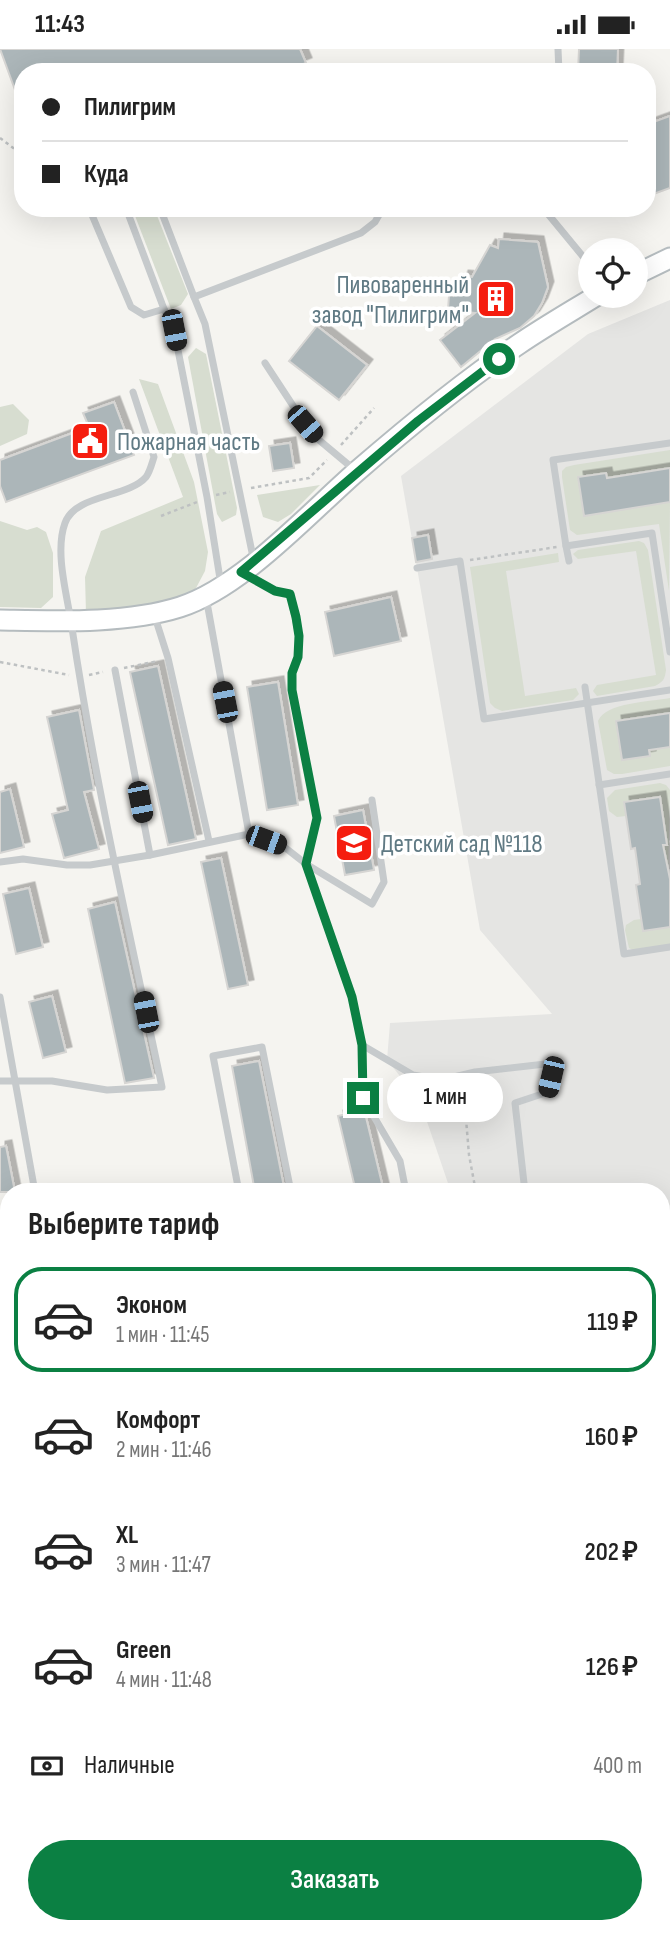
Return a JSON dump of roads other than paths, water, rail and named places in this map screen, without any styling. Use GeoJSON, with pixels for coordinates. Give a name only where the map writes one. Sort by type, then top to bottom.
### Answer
{"type":"FeatureCollection","features":[{"type":"Feature","properties":{"kind":"main road"},"geometry":{"type":"LineString","coordinates":[[648,269],[670,258]]}},
{"type":"Feature","properties":{"kind":"main road"},"geometry":{"type":"LineString","coordinates":[[0,620],[71,622],[154,614],[181,607],[214,591],[248,567],[438,405],[519,344],[578,307]]}},
{"type":"Feature","properties":{"kind":"lane"},"geometry":{"type":"LineString","coordinates":[[93,217],[131,307],[144,315],[164,309]]}},
{"type":"Feature","properties":{"kind":"lane"},"geometry":{"type":"LineString","coordinates":[[129,217],[174,330],[207,498],[214,591],[249,834]]}},
{"type":"Feature","properties":{"kind":"lane"},"geometry":{"type":"LineString","coordinates":[[163,217],[205,324],[240,489],[248,567],[275,591],[290,594],[296,617],[298,657],[292,673],[292,690],[317,818],[306,864],[352,997],[362,1045],[363,1098],[400,1161],[404,1183]]}},
{"type":"Feature","properties":{"kind":"lane"},"geometry":{"type":"LineString","coordinates":[[194,297],[360,233],[378,217]]}},
{"type":"Feature","properties":{"kind":"lane"},"geometry":{"type":"LineString","coordinates":[[550,217],[578,250]]}},
{"type":"Feature","properties":{"kind":"lane"},"geometry":{"type":"LineString","coordinates":[[265,363],[305,424],[357,472]]}},
{"type":"Feature","properties":{"kind":"lane"},"geometry":{"type":"LineString","coordinates":[[0,1081],[52,1081],[107,1090],[162,1087],[79,677],[61,557],[65,522],[72,513],[146,477],[154,457],[133,392]]}},
{"type":"Feature","properties":{"kind":"lane"},"geometry":{"type":"LineString","coordinates":[[569,561],[553,460],[670,443]]}},
{"type":"Feature","properties":{"kind":"lane"},"geometry":{"type":"LineString","coordinates":[[566,546],[652,533],[670,652]]}},
{"type":"Feature","properties":{"kind":"lane"},"geometry":{"type":"LineString","coordinates":[[417,568],[460,561],[484,719],[670,690]]}},
{"type":"Feature","properties":{"kind":"lane"},"geometry":{"type":"LineString","coordinates":[[154,614],[168,658],[209,841]]}},
{"type":"Feature","properties":{"kind":"lane"},"geometry":{"type":"LineString","coordinates":[[115,670],[150,855]]}},
{"type":"Feature","properties":{"kind":"lane"},"geometry":{"type":"LineString","coordinates":[[585,687],[624,954],[670,947]]}},
{"type":"Feature","properties":{"kind":"lane"},"geometry":{"type":"LineString","coordinates":[[599,785],[670,774]]}},
{"type":"Feature","properties":{"kind":"lane"},"geometry":{"type":"LineString","coordinates":[[0,862],[23,859],[66,865],[115,861],[249,834],[283,846],[306,864],[372,904],[384,882],[372,800]]}},
{"type":"Feature","properties":{"kind":"lane"},"geometry":{"type":"LineString","coordinates":[[0,997],[32,1183]]}},
{"type":"Feature","properties":{"kind":"lane"},"geometry":{"type":"LineString","coordinates":[[362,1045],[413,1075],[443,1080],[475,1072],[554,1063],[548,1092],[515,1103],[524,1183]]}},
{"type":"Feature","properties":{"kind":"lane"},"geometry":{"type":"LineString","coordinates":[[237,1183],[213,1056],[262,1047],[289,1183]]}},
{"type":"Feature","properties":{"kind":"place","name":"Пивоваренный завод \"Пилигрим\""},"geometry":{"type":"Point","coordinates":[496,299]}},
{"type":"Feature","properties":{"kind":"place","name":"Пожарная часть"},"geometry":{"type":"Point","coordinates":[90,441]}},
{"type":"Feature","properties":{"kind":"place","name":"Детский сад №118"},"geometry":{"type":"Point","coordinates":[354,843]}}]}
